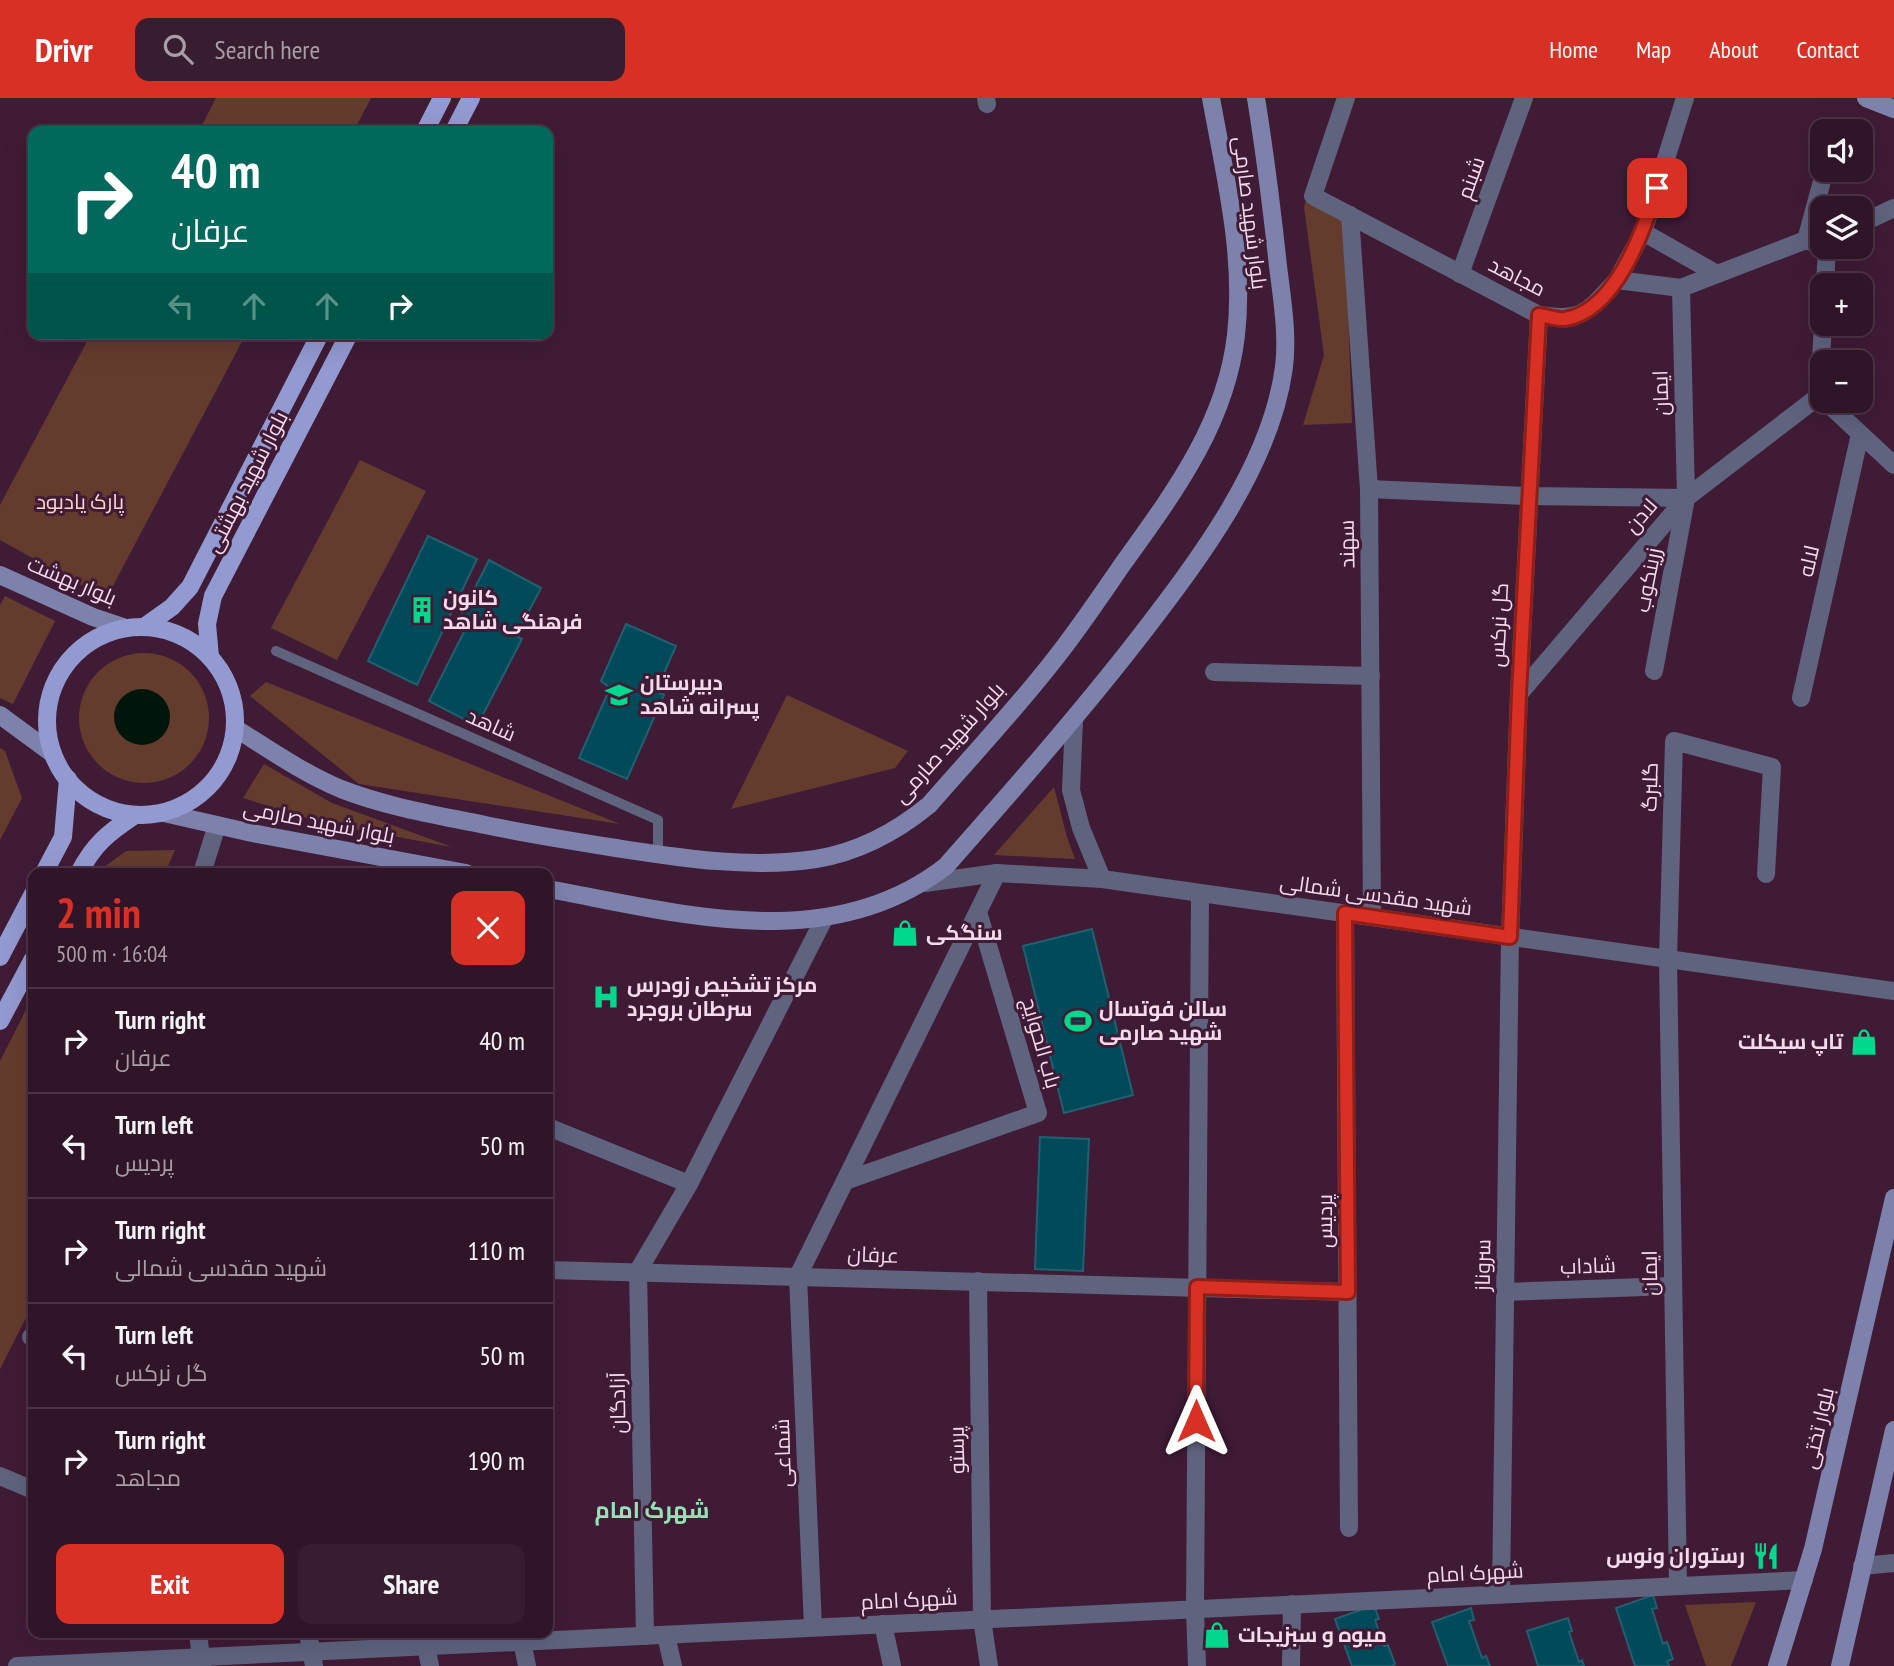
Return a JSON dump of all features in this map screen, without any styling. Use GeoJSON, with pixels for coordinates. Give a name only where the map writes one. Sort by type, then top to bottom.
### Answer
{"type":"FeatureCollection","features":[{"type":"Feature","properties":{"kind":"main road"},"geometry":{"type":"LineString","coordinates":[[428,126],[442,98]]}},
{"type":"Feature","properties":{"kind":"main road"},"geometry":{"type":"LineString","coordinates":[[457,126],[471,98]]}},
{"type":"Feature","properties":{"kind":"main road","name":"بلوار شهید صارمی"},"geometry":{"type":"LineString","coordinates":[[235,729],[300,769],[341,789],[393,806],[528,834],[658,854],[733,862],[780,863],[818,859],[858,849],[905,825],[929,805],[1054,661],[1170,500],[1192,464],[1219,408],[1236,338],[1238,279],[1226,180],[1211,98]]}},
{"type":"Feature","properties":{"kind":"main road","name":"بلوار شهید صارمی"},"geometry":{"type":"LineString","coordinates":[[553,890],[719,919],[762,923],[825,917],[893,898],[925,883],[946,866],[1074,720],[1165,603],[1221,522],[1254,463],[1270,425],[1280,391],[1284,363],[1284,323],[1268,172],[1256,98]]}},
{"type":"Feature","properties":{"kind":"main road"},"geometry":{"type":"LineString","coordinates":[[1866,98],[1894,109]]}},
{"type":"Feature","properties":{"kind":"main road","name":"بلوار شهید بهشتی"},"geometry":{"type":"LineString","coordinates":[[135,627],[172,607],[190,587],[317,340]]}},
{"type":"Feature","properties":{"kind":"main road","name":"بلوار شهید بهشتی"},"geometry":{"type":"LineString","coordinates":[[210,657],[207,624],[213,596],[346,340]]}},
{"type":"Feature","properties":{"kind":"main road","name":"بلوار بهشت"},"geometry":{"type":"LineString","coordinates":[[1,578],[93,617],[135,627]]}},
{"type":"Feature","properties":{"kind":"main road"},"geometry":{"type":"LineString","coordinates":[[135,627],[169,631],[191,641],[210,657],[225,678],[233,703],[235,729],[228,757],[213,782],[191,801],[164,813],[135,816],[93,803],[76,789],[53,754],[48,731],[48,707],[55,684],[66,664],[83,647],[104,635],[135,627]]}},
{"type":"Feature","properties":{"kind":"main road"},"geometry":{"type":"LineString","coordinates":[[0,715],[53,754]]}},
{"type":"Feature","properties":{"kind":"main road"},"geometry":{"type":"LineString","coordinates":[[47,868],[63,837],[68,779]]}},
{"type":"Feature","properties":{"kind":"main road","name":"بلوار شهید صارمی"},"geometry":{"type":"LineString","coordinates":[[164,813],[440,868]]}},
{"type":"Feature","properties":{"kind":"main road"},"geometry":{"type":"LineString","coordinates":[[82,868],[90,852],[106,834],[135,816]]}},
{"type":"Feature","properties":{"kind":"main road"},"geometry":{"type":"LineString","coordinates":[[0,957],[28,904]]}},
{"type":"Feature","properties":{"kind":"main road"},"geometry":{"type":"LineString","coordinates":[[0,1021],[28,968]]}},
{"type":"Feature","properties":{"kind":"main road","name":"بلوار تختی"},"geometry":{"type":"LineString","coordinates":[[1777,1666],[1813,1549],[1894,1198]]}},
{"type":"Feature","properties":{"kind":"main road"},"geometry":{"type":"LineString","coordinates":[[1840,1666],[1894,1430]]}},
{"type":"Feature","properties":{"kind":"street","name":"مجاهد"},"geometry":{"type":"LineString","coordinates":[[1346,98],[1313,195],[1539,315],[1564,319],[1589,310],[1617,280],[1643,232],[1685,98]]}},
{"type":"Feature","properties":{"kind":"street","name":"شبنم"},"geometry":{"type":"LineString","coordinates":[[1460,274],[1524,98]]}},
{"type":"Feature","properties":{"kind":"street"},"geometry":{"type":"LineString","coordinates":[[1873,218],[1894,208]]}},
{"type":"Feature","properties":{"kind":"street","name":"سهند"},"geometry":{"type":"LineString","coordinates":[[1350,215],[1369,489],[1372,917]]}},
{"type":"Feature","properties":{"kind":"street"},"geometry":{"type":"LineString","coordinates":[[1643,232],[1717,274]]}},
{"type":"Feature","properties":{"kind":"street"},"geometry":{"type":"LineString","coordinates":[[1617,280],[1681,288],[1810,242]]}},
{"type":"Feature","properties":{"kind":"street","name":"ایمان"},"geometry":{"type":"LineString","coordinates":[[1681,288],[1686,498]]}},
{"type":"Feature","properties":{"kind":"street","name":"گل نرکس"},"geometry":{"type":"LineString","coordinates":[[1510,937],[1528,496],[1539,315]]}},
{"type":"Feature","properties":{"kind":"street","name":"لادن"},"geometry":{"type":"LineString","coordinates":[[1519,694],[1686,498],[1810,407]]}},
{"type":"Feature","properties":{"kind":"street"},"geometry":{"type":"LineString","coordinates":[[1838,413],[1894,465]]}},
{"type":"Feature","properties":{"kind":"street","name":"لاله"},"geometry":{"type":"LineString","coordinates":[[1801,698],[1860,434]]}},
{"type":"Feature","properties":{"kind":"street"},"geometry":{"type":"LineString","coordinates":[[1369,489],[1528,496],[1686,498]]}},
{"type":"Feature","properties":{"kind":"street","name":"زرینکوب"},"geometry":{"type":"LineString","coordinates":[[1654,671],[1686,498]]}},
{"type":"Feature","properties":{"kind":"street"},"geometry":{"type":"LineString","coordinates":[[1214,672],[1371,676]]}},
{"type":"Feature","properties":{"kind":"street"},"geometry":{"type":"LineString","coordinates":[[1074,720],[1071,790],[1081,828],[1102,879]]}},
{"type":"Feature","properties":{"kind":"street","name":"گلبرگ"},"geometry":{"type":"LineString","coordinates":[[1668,959],[1674,741],[1772,767],[1766,874]]}},
{"type":"Feature","properties":{"kind":"street"},"geometry":{"type":"LineString","coordinates":[[203,868],[216,825]]}},
{"type":"Feature","properties":{"kind":"street"},"geometry":{"type":"LineString","coordinates":[[798,1276],[997,873]]}},
{"type":"Feature","properties":{"kind":"street","name":"شهید مقدسی شمالی"},"geometry":{"type":"LineString","coordinates":[[925,883],[997,873],[1102,879],[1894,991]]}},
{"type":"Feature","properties":{"kind":"street"},"geometry":{"type":"LineString","coordinates":[[1197,1666],[1195,1609],[1200,893]]}},
{"type":"Feature","properties":{"kind":"street","name":"باب الحوایج"},"geometry":{"type":"LineString","coordinates":[[845,1181],[1038,1113],[978,912]]}},
{"type":"Feature","properties":{"kind":"street","name":"پردیس"},"geometry":{"type":"LineString","coordinates":[[1345,913],[1349,1528]]}},
{"type":"Feature","properties":{"kind":"street"},"geometry":{"type":"LineString","coordinates":[[638,1271],[688,1184],[825,917]]}},
{"type":"Feature","properties":{"kind":"street","name":"سروناز"},"geometry":{"type":"LineString","coordinates":[[1502,1594],[1510,937]]}},
{"type":"Feature","properties":{"kind":"street","name":"ایمان"},"geometry":{"type":"LineString","coordinates":[[1668,959],[1678,1586]]}},
{"type":"Feature","properties":{"kind":"street"},"geometry":{"type":"LineString","coordinates":[[553,1129],[688,1184]]}},
{"type":"Feature","properties":{"kind":"street","name":"عرفان"},"geometry":{"type":"LineString","coordinates":[[553,1270],[1348,1292]]}},
{"type":"Feature","properties":{"kind":"street","name":"آزادگان"},"geometry":{"type":"LineString","coordinates":[[638,1271],[645,1636]]}},
{"type":"Feature","properties":{"kind":"street","name":"شماعی"},"geometry":{"type":"LineString","coordinates":[[798,1276],[813,1627]]}},
{"type":"Feature","properties":{"kind":"street","name":"پرستو"},"geometry":{"type":"LineString","coordinates":[[978,1281],[982,1619],[989,1666]]}},
{"type":"Feature","properties":{"kind":"street","name":"شاداب"},"geometry":{"type":"LineString","coordinates":[[1505,1292],[1673,1286]]}},
{"type":"Feature","properties":{"kind":"street"},"geometry":{"type":"LineString","coordinates":[[0,1476],[28,1488]]}},
{"type":"Feature","properties":{"kind":"street"},"geometry":{"type":"LineString","coordinates":[[1862,1566],[1894,1563]]}},
{"type":"Feature","properties":{"kind":"street","name":"شهرک امام"},"geometry":{"type":"LineString","coordinates":[[17,1666],[313,1659],[502,1638],[522,1642],[1804,1580]]}},
{"type":"Feature","properties":{"kind":"street"},"geometry":{"type":"LineString","coordinates":[[1292,1604],[1292,1666]]}},
{"type":"Feature","properties":{"kind":"street"},"geometry":{"type":"LineString","coordinates":[[883,1624],[892,1666]]}},
{"type":"Feature","properties":{"kind":"street"},"geometry":{"type":"LineString","coordinates":[[666,1635],[673,1666]]}},
{"type":"Feature","properties":{"kind":"street"},"geometry":{"type":"LineString","coordinates":[[199,1638],[201,1662]]}},
{"type":"Feature","properties":{"kind":"street"},"geometry":{"type":"LineString","coordinates":[[309,1638],[313,1659]]}},
{"type":"Feature","properties":{"kind":"street"},"geometry":{"type":"LineString","coordinates":[[522,1642],[527,1666]]}},
{"type":"Feature","properties":{"kind":"street"},"geometry":{"type":"LineString","coordinates":[[426,1646],[430,1666]]}},
{"type":"Feature","properties":{"kind":"lane","name":"شاهد"},"geometry":{"type":"LineString","coordinates":[[276,652],[658,820],[658,854]]}},
{"type":"Feature","properties":{"kind":"green space"},"geometry":{"type":"Polygon","coordinates":[[[216,98],[371,98],[357,126],[202,126],[216,98]]]}},
{"type":"Feature","properties":{"kind":"green space"},"geometry":{"type":"Polygon","coordinates":[[[1307,197],[1345,222],[1352,423],[1303,425],[1324,355],[1304,207],[1307,197]]]}},
{"type":"Feature","properties":{"kind":"green space","name":"پارک یادبود"},"geometry":{"type":"Polygon","coordinates":[[[88,340],[243,340],[106,599],[0,540],[0,505],[88,340]]]}},
{"type":"Feature","properties":{"kind":"green space"},"geometry":{"type":"Polygon","coordinates":[[[360,460],[426,491],[337,660],[271,628],[360,460]]]}},
{"type":"Feature","properties":{"kind":"green space"},"geometry":{"type":"Polygon","coordinates":[[[5,596],[55,621],[13,704],[0,698],[0,605],[5,596]]]}},
{"type":"Feature","properties":{"kind":"green space"},"geometry":{"type":"Polygon","coordinates":[[[144,653],[169,658],[190,672],[204,693],[209,718],[204,743],[190,764],[169,778],[144,783],[119,778],[98,764],[84,743],[79,718],[84,693],[98,672],[119,658],[144,653]]]}},
{"type":"Feature","properties":{"kind":"green space"},"geometry":{"type":"Polygon","coordinates":[[[266,682],[620,824],[359,784],[250,696],[266,682]]]}},
{"type":"Feature","properties":{"kind":"green space"},"geometry":{"type":"Polygon","coordinates":[[[787,695],[908,751],[895,768],[731,809],[787,695]]]}},
{"type":"Feature","properties":{"kind":"green space"},"geometry":{"type":"Polygon","coordinates":[[[0,748],[5,751],[22,798],[0,840],[0,748]]]}},
{"type":"Feature","properties":{"kind":"green space"},"geometry":{"type":"Polygon","coordinates":[[[264,764],[332,803],[452,847],[327,824],[243,798],[264,764]]]}},
{"type":"Feature","properties":{"kind":"green space"},"geometry":{"type":"Polygon","coordinates":[[[1054,787],[1075,859],[994,855],[1054,787]]]}},
{"type":"Feature","properties":{"kind":"green space"},"geometry":{"type":"Polygon","coordinates":[[[175,850],[167,868],[103,868],[126,851],[175,850]]]}},
{"type":"Feature","properties":{"kind":"green space"},"geometry":{"type":"Polygon","coordinates":[[[28,1006],[28,1314],[0,1369],[0,1061],[28,1006]]]}},
{"type":"Feature","properties":{"kind":"green space"},"geometry":{"type":"Polygon","coordinates":[[[1756,1602],[1731,1666],[1706,1666],[1685,1605],[1756,1602]]]}},
{"type":"Feature","properties":{"kind":"shaded area"},"geometry":{"type":"Polygon","coordinates":[[[142,689],[153,691],[162,697],[168,706],[168,728],[162,737],[153,743],[142,745],[131,743],[122,737],[116,728],[114,717],[116,706],[122,697],[131,691],[142,689]]]}},
{"type":"Feature","properties":{"kind":"building","name":"کانون فرهنگی شاهد"},"geometry":{"type":"Polygon","coordinates":[[[428,536],[477,559],[417,685],[368,661],[428,536]]]}},
{"type":"Feature","properties":{"kind":"building"},"geometry":{"type":"Polygon","coordinates":[[[489,560],[541,588],[516,636],[522,639],[477,726],[429,701],[466,628],[458,621],[489,560]]]}},
{"type":"Feature","properties":{"kind":"building"},"geometry":{"type":"Polygon","coordinates":[[[626,624],[676,646],[656,691],[664,695],[627,779],[579,758],[610,688],[601,681],[626,624]]]}},
{"type":"Feature","properties":{"kind":"building","name":"سالن فوتسال شهید صارمی"},"geometry":{"type":"Polygon","coordinates":[[[1092,929],[1133,1095],[1064,1113],[1023,946],[1092,929]]]}},
{"type":"Feature","properties":{"kind":"building"},"geometry":{"type":"Polygon","coordinates":[[[1040,1137],[1089,1139],[1083,1271],[1035,1269],[1040,1137]]]}},
{"type":"Feature","properties":{"kind":"building"},"geometry":{"type":"Polygon","coordinates":[[[1653,1595],[1657,1608],[1652,1609],[1663,1644],[1667,1642],[1673,1659],[1667,1661],[1669,1666],[1635,1666],[1616,1608],[1653,1595]]]}},
{"type":"Feature","properties":{"kind":"building"},"geometry":{"type":"Polygon","coordinates":[[[1374,1605],[1379,1619],[1375,1620],[1384,1646],[1388,1645],[1395,1664],[1352,1666],[1335,1619],[1374,1605]]]}},
{"type":"Feature","properties":{"kind":"building"},"geometry":{"type":"Polygon","coordinates":[[[1471,1608],[1474,1620],[1469,1621],[1482,1658],[1486,1656],[1490,1666],[1448,1666],[1432,1622],[1471,1608]]]}},
{"type":"Feature","properties":{"kind":"building"},"geometry":{"type":"Polygon","coordinates":[[[1568,1618],[1572,1631],[1569,1632],[1579,1662],[1582,1660],[1584,1666],[1538,1666],[1527,1631],[1568,1618]]]}},
{"type":"Feature","properties":{"kind":"place","name":"کانون فرهنگی شاهد"},"geometry":{"type":"Point","coordinates":[422,610]}},
{"type":"Feature","properties":{"kind":"place","name":"دبیرستان پسرانه شاهد"},"geometry":{"type":"Point","coordinates":[619,695]}},
{"type":"Feature","properties":{"kind":"place","name":"سنگکی"},"geometry":{"type":"Point","coordinates":[905,933]}},
{"type":"Feature","properties":{"kind":"place","name":"مرکز تشخیص زودرس سرطان بروجرد"},"geometry":{"type":"Point","coordinates":[606,997]}},
{"type":"Feature","properties":{"kind":"place","name":"سالن فوتسال شهید صارمی"},"geometry":{"type":"Point","coordinates":[1078,1021]}},
{"type":"Feature","properties":{"kind":"place","name":"تاپ سیکلت"},"geometry":{"type":"Point","coordinates":[1864,1042]}},
{"type":"Feature","properties":{"kind":"place","name":"رستوران ونوس"},"geometry":{"type":"Point","coordinates":[1766,1556]}},
{"type":"Feature","properties":{"kind":"place","name":"میوه و سبزیجات"},"geometry":{"type":"Point","coordinates":[1217,1635]}},
{"type":"Feature","properties":{"kind":"district","name":"شهرک امام"},"geometry":{"type":"Point","coordinates":[652,1510]}},
{"type":"Feature","properties":{"kind":"route"},"geometry":{"type":"LineString","coordinates":[[1196,1421],[1197,1287],[1348,1292],[1345,913],[1510,937],[1528,496],[1539,315],[1564,319],[1589,310],[1617,280],[1643,232],[1657,188]]}}]}
